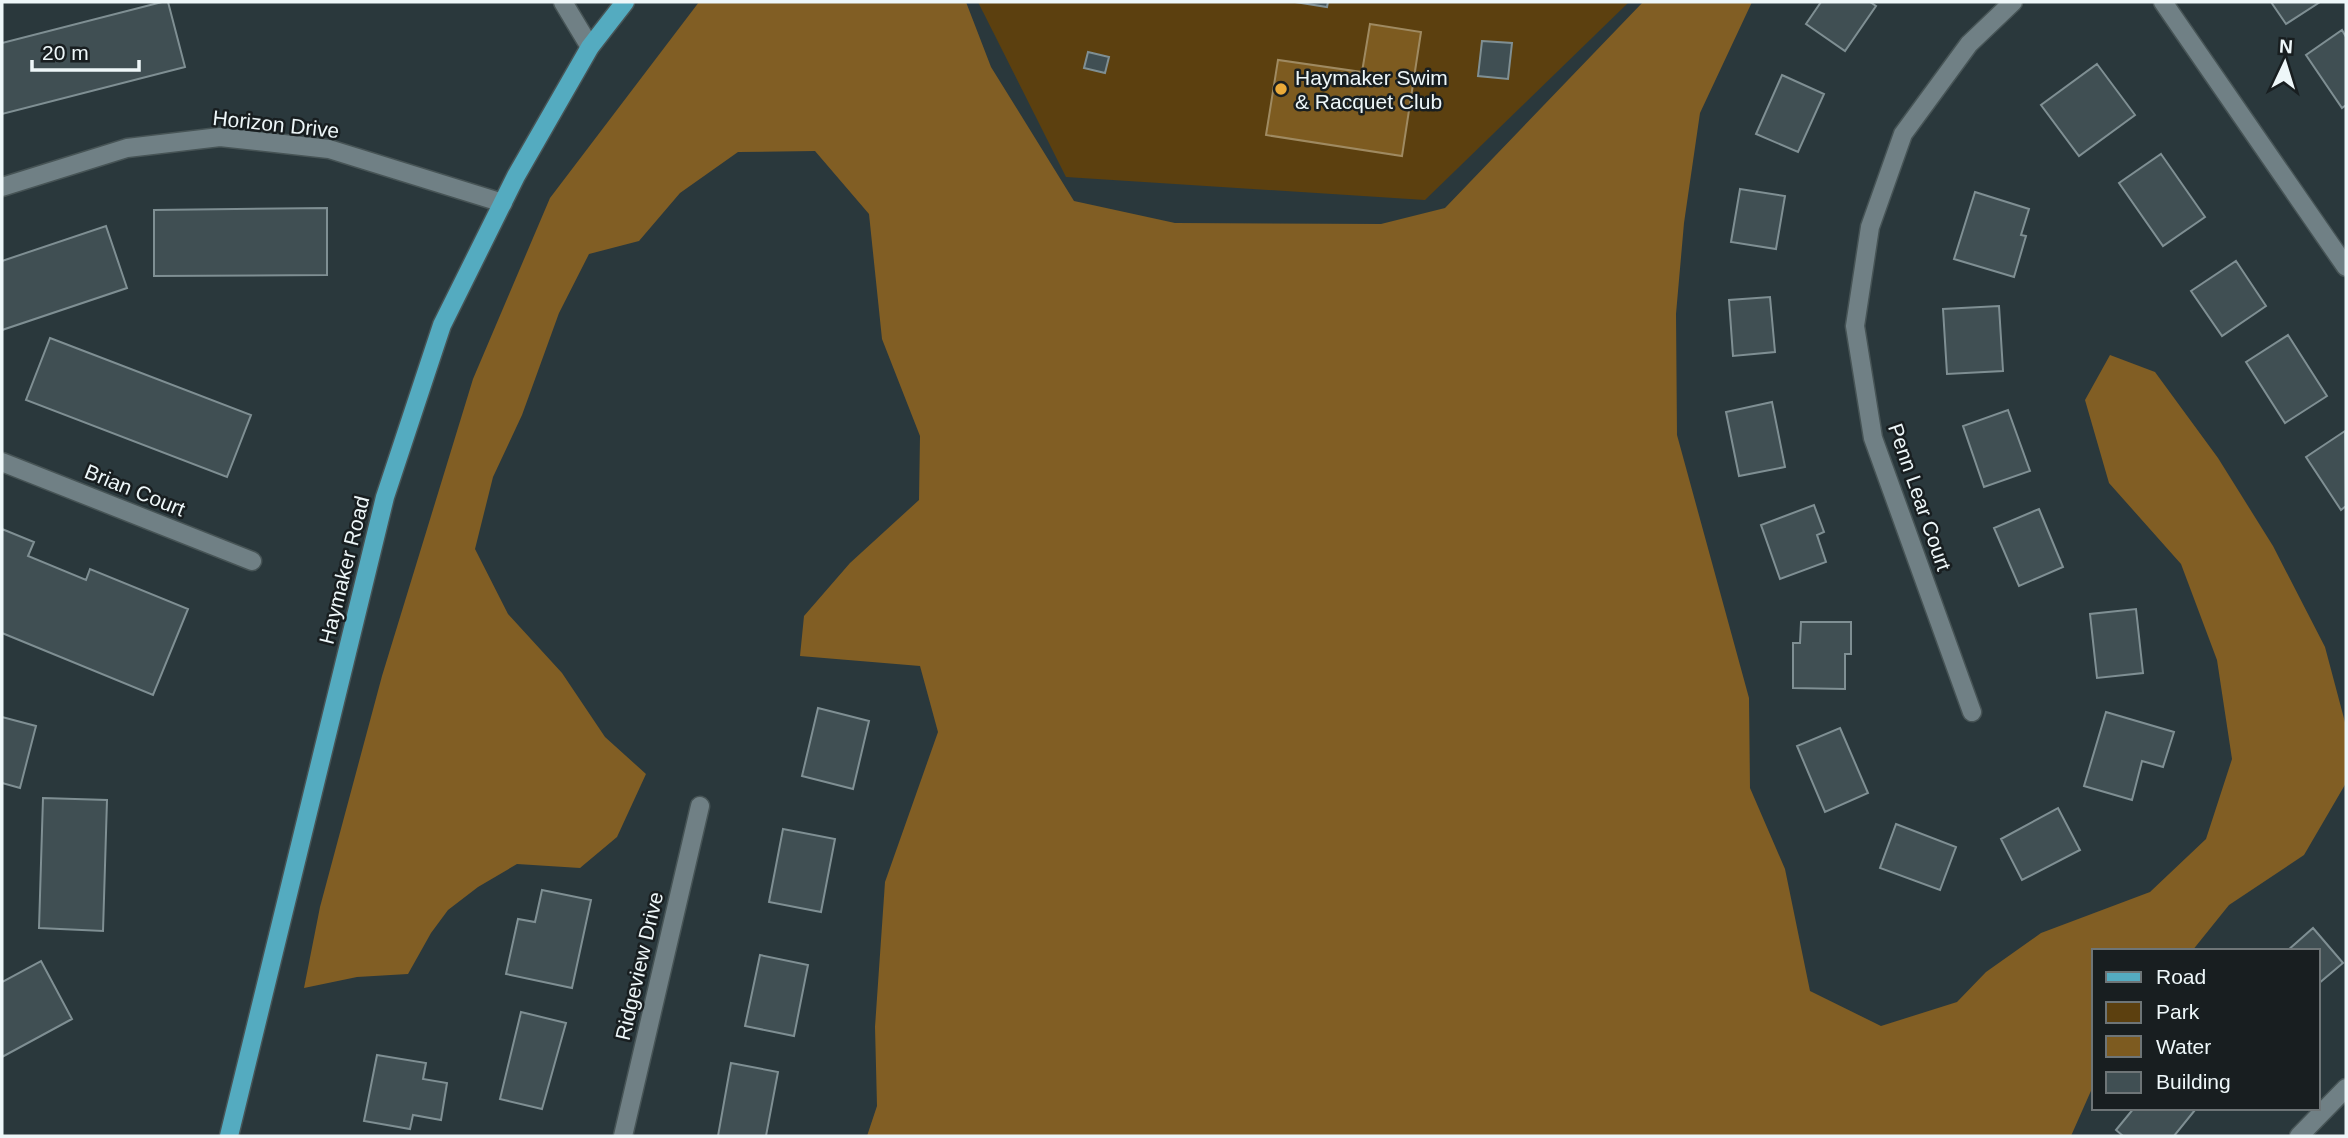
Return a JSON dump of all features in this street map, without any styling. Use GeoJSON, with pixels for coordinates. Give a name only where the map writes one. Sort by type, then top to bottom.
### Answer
{"type":"FeatureCollection","features":[{"type":"Feature","properties":{"kind":"main road","name":"Haymaker Road"},"geometry":{"type":"LineString","coordinates":[[229,1136],[385,498],[442,325],[503,203],[590,47],[625,2]]}},
{"type":"Feature","properties":{"kind":"street"},"geometry":{"type":"LineString","coordinates":[[563,2],[590,47]]}},
{"type":"Feature","properties":{"kind":"street","name":"Penn Lear Court"},"geometry":{"type":"LineString","coordinates":[[1972,712],[1873,439],[1855,326],[1870,227],[1903,134],[1969,44],[2013,2]]}},
{"type":"Feature","properties":{"kind":"street"},"geometry":{"type":"LineString","coordinates":[[2163,2],[2346,267]]}},
{"type":"Feature","properties":{"kind":"street","name":"Horizon Drive"},"geometry":{"type":"LineString","coordinates":[[2,187],[127,148],[220,137],[329,149],[503,203]]}},
{"type":"Feature","properties":{"kind":"street","name":"Brian Court"},"geometry":{"type":"LineString","coordinates":[[2,462],[252,561]]}},
{"type":"Feature","properties":{"kind":"street","name":"Ridgeview Drive"},"geometry":{"type":"LineString","coordinates":[[623,1136],[700,806]]}},
{"type":"Feature","properties":{"kind":"street"},"geometry":{"type":"LineString","coordinates":[[2299,1136],[2346,1088]]}},
{"type":"Feature","properties":{"kind":"green space","name":"Haymaker Swim & Racquet Club"},"geometry":{"type":"Polygon","coordinates":[[[978,2],[1629,2],[1425,200],[1066,177],[978,2]]]}},
{"type":"Feature","properties":{"kind":"shaded area"},"geometry":{"type":"Polygon","coordinates":[[[699,2],[966,2],[991,67],[1074,201],[1175,223],[1381,224],[1445,208],[1643,2],[1752,2],[1700,113],[1684,223],[1676,314],[1677,435],[1749,698],[1750,788],[1785,869],[1810,991],[1881,1026],[1957,1002],[1986,972],[2041,933],[2150,892],[2206,839],[2232,759],[2217,660],[2181,564],[2109,483],[2085,400],[2110,355],[2155,372],[2218,458],[2273,546],[2325,647],[2346,726],[2346,783],[2304,855],[2229,905],[2194,949],[2092,949],[2092,1089],[2071,1136],[867,1136],[877,1106],[875,1027],[885,882],[938,732],[920,666],[800,656],[804,616],[850,563],[919,500],[920,436],[882,339],[869,214],[815,151],[738,152],[680,193],[639,241],[589,254],[559,313],[522,415],[493,477],[475,549],[508,614],[562,673],[605,737],[646,774],[617,837],[580,868],[517,864],[478,887],[448,910],[431,933],[408,974],[357,977],[304,988],[320,907],[382,676],[473,379],[550,198],[699,2]]]}},
{"type":"Feature","properties":{"kind":"water"},"geometry":{"type":"Polygon","coordinates":[[[1370,24],[1421,32],[1402,156],[1266,135],[1278,60],[1362,72],[1370,24]]]}},
{"type":"Feature","properties":{"kind":"building"},"geometry":{"type":"Polygon","coordinates":[[[168,2],[185,67],[2,114],[2,43],[168,2]]]}},
{"type":"Feature","properties":{"kind":"building"},"geometry":{"type":"Polygon","coordinates":[[[1295,2],[1328,2],[1327,7],[1295,2]]]}},
{"type":"Feature","properties":{"kind":"building"},"geometry":{"type":"Polygon","coordinates":[[[1821,2],[1870,2],[1876,6],[1845,51],[1806,24],[1821,2]]]}},
{"type":"Feature","properties":{"kind":"building"},"geometry":{"type":"Polygon","coordinates":[[[2271,2],[2320,2],[2286,24],[2271,2]]]}},
{"type":"Feature","properties":{"kind":"building"},"geometry":{"type":"Polygon","coordinates":[[[2342,30],[2346,37],[2346,105],[2342,108],[2306,55],[2342,30]]]}},
{"type":"Feature","properties":{"kind":"building"},"geometry":{"type":"Polygon","coordinates":[[[1482,41],[1512,43],[1508,79],[1478,76],[1482,41]]]}},
{"type":"Feature","properties":{"kind":"building"},"geometry":{"type":"Polygon","coordinates":[[[1088,52],[1109,57],[1105,73],[1084,68],[1088,52]]]}},
{"type":"Feature","properties":{"kind":"building"},"geometry":{"type":"Polygon","coordinates":[[[2097,64],[2135,115],[2079,156],[2041,105],[2097,64]]]}},
{"type":"Feature","properties":{"kind":"building"},"geometry":{"type":"Polygon","coordinates":[[[1782,75],[1824,94],[1798,152],[1756,134],[1782,75]]]}},
{"type":"Feature","properties":{"kind":"building"},"geometry":{"type":"Polygon","coordinates":[[[2161,154],[2205,217],[2163,246],[2119,183],[2161,154]]]}},
{"type":"Feature","properties":{"kind":"building"},"geometry":{"type":"Polygon","coordinates":[[[1740,189],[1785,196],[1776,249],[1731,242],[1740,189]]]}},
{"type":"Feature","properties":{"kind":"building"},"geometry":{"type":"Polygon","coordinates":[[[1975,192],[2029,209],[2021,235],[2026,236],[2014,277],[1954,259],[1975,192]]]}},
{"type":"Feature","properties":{"kind":"building"},"geometry":{"type":"Polygon","coordinates":[[[327,208],[327,275],[154,276],[154,210],[327,208]]]}},
{"type":"Feature","properties":{"kind":"building"},"geometry":{"type":"Polygon","coordinates":[[[106,226],[127,288],[2,330],[2,261],[106,226]]]}},
{"type":"Feature","properties":{"kind":"building"},"geometry":{"type":"Polygon","coordinates":[[[2236,261],[2266,306],[2222,336],[2191,291],[2236,261]]]}},
{"type":"Feature","properties":{"kind":"building"},"geometry":{"type":"Polygon","coordinates":[[[1770,297],[1775,352],[1733,356],[1729,300],[1770,297]]]}},
{"type":"Feature","properties":{"kind":"building"},"geometry":{"type":"Polygon","coordinates":[[[1999,306],[2003,371],[1947,374],[1943,309],[1999,306]]]}},
{"type":"Feature","properties":{"kind":"building"},"geometry":{"type":"Polygon","coordinates":[[[2288,335],[2327,396],[2285,423],[2246,362],[2288,335]]]}},
{"type":"Feature","properties":{"kind":"building"},"geometry":{"type":"Polygon","coordinates":[[[50,338],[251,415],[227,477],[26,400],[50,338]]]}},
{"type":"Feature","properties":{"kind":"building"},"geometry":{"type":"Polygon","coordinates":[[[1772,402],[1785,467],[1739,476],[1726,412],[1772,402]]]}},
{"type":"Feature","properties":{"kind":"building"},"geometry":{"type":"Polygon","coordinates":[[[2008,410],[2030,471],[1984,487],[1963,426],[2008,410]]]}},
{"type":"Feature","properties":{"kind":"building"},"geometry":{"type":"Polygon","coordinates":[[[2345,431],[2346,506],[2341,510],[2306,457],[2345,431]]]}},
{"type":"Feature","properties":{"kind":"building"},"geometry":{"type":"Polygon","coordinates":[[[1814,505],[1824,532],[1817,535],[1826,562],[1780,579],[1761,525],[1814,505]]]}},
{"type":"Feature","properties":{"kind":"building"},"geometry":{"type":"Polygon","coordinates":[[[2039,509],[2063,567],[2019,586],[1994,528],[2039,509]]]}},
{"type":"Feature","properties":{"kind":"building"},"geometry":{"type":"Polygon","coordinates":[[[2,529],[34,542],[28,556],[86,580],[90,569],[188,609],[153,695],[2,633],[2,529]]]}},
{"type":"Feature","properties":{"kind":"building"},"geometry":{"type":"Polygon","coordinates":[[[2136,609],[2143,673],[2097,678],[2090,614],[2136,609]]]}},
{"type":"Feature","properties":{"kind":"building"},"geometry":{"type":"Polygon","coordinates":[[[1801,622],[1851,622],[1851,654],[1845,654],[1845,689],[1793,688],[1793,643],[1800,643],[1801,622]]]}},
{"type":"Feature","properties":{"kind":"building"},"geometry":{"type":"Polygon","coordinates":[[[818,708],[869,721],[853,789],[802,776],[818,708]]]}},
{"type":"Feature","properties":{"kind":"building"},"geometry":{"type":"Polygon","coordinates":[[[2106,712],[2174,732],[2163,767],[2142,761],[2132,800],[2084,786],[2106,712]]]}},
{"type":"Feature","properties":{"kind":"building"},"geometry":{"type":"Polygon","coordinates":[[[2,717],[36,726],[20,788],[2,783],[2,717]]]}},
{"type":"Feature","properties":{"kind":"building"},"geometry":{"type":"Polygon","coordinates":[[[1840,728],[1868,793],[1825,812],[1797,746],[1840,728]]]}},
{"type":"Feature","properties":{"kind":"building"},"geometry":{"type":"Polygon","coordinates":[[[43,798],[107,800],[103,931],[39,928],[43,798]]]}},
{"type":"Feature","properties":{"kind":"building"},"geometry":{"type":"Polygon","coordinates":[[[2058,808],[2080,850],[2022,880],[2001,839],[2058,808]]]}},
{"type":"Feature","properties":{"kind":"building"},"geometry":{"type":"Polygon","coordinates":[[[1896,824],[1956,847],[1940,890],[1880,868],[1896,824]]]}},
{"type":"Feature","properties":{"kind":"building"},"geometry":{"type":"Polygon","coordinates":[[[783,829],[835,839],[821,912],[769,902],[783,829]]]}},
{"type":"Feature","properties":{"kind":"building"},"geometry":{"type":"Polygon","coordinates":[[[542,890],[591,900],[572,988],[506,974],[518,919],[535,922],[542,890]]]}},
{"type":"Feature","properties":{"kind":"building"},"geometry":{"type":"Polygon","coordinates":[[[2313,928],[2343,963],[2320,982],[2320,949],[2289,949],[2313,928]]]}},
{"type":"Feature","properties":{"kind":"building"},"geometry":{"type":"Polygon","coordinates":[[[760,955],[808,965],[794,1036],[745,1026],[760,955]]]}},
{"type":"Feature","properties":{"kind":"building"},"geometry":{"type":"Polygon","coordinates":[[[41,961],[72,1019],[2,1057],[2,982],[41,961]]]}},
{"type":"Feature","properties":{"kind":"building"},"geometry":{"type":"Polygon","coordinates":[[[521,1012],[566,1023],[542,1109],[500,1099],[521,1012]]]}},
{"type":"Feature","properties":{"kind":"building"},"geometry":{"type":"Polygon","coordinates":[[[377,1055],[426,1063],[423,1079],[447,1083],[441,1120],[413,1115],[410,1129],[364,1121],[377,1055]]]}},
{"type":"Feature","properties":{"kind":"building"},"geometry":{"type":"Polygon","coordinates":[[[731,1063],[778,1072],[766,1136],[718,1136],[731,1063]]]}},
{"type":"Feature","properties":{"kind":"building"},"geometry":{"type":"Polygon","coordinates":[[[2132,1110],[2195,1110],[2174,1136],[2123,1136],[2116,1130],[2132,1110]]]}},
{"type":"Feature","properties":{"kind":"place","name":"Haymaker Swim & Racquet Club"},"geometry":{"type":"Point","coordinates":[1281,89]}}]}
